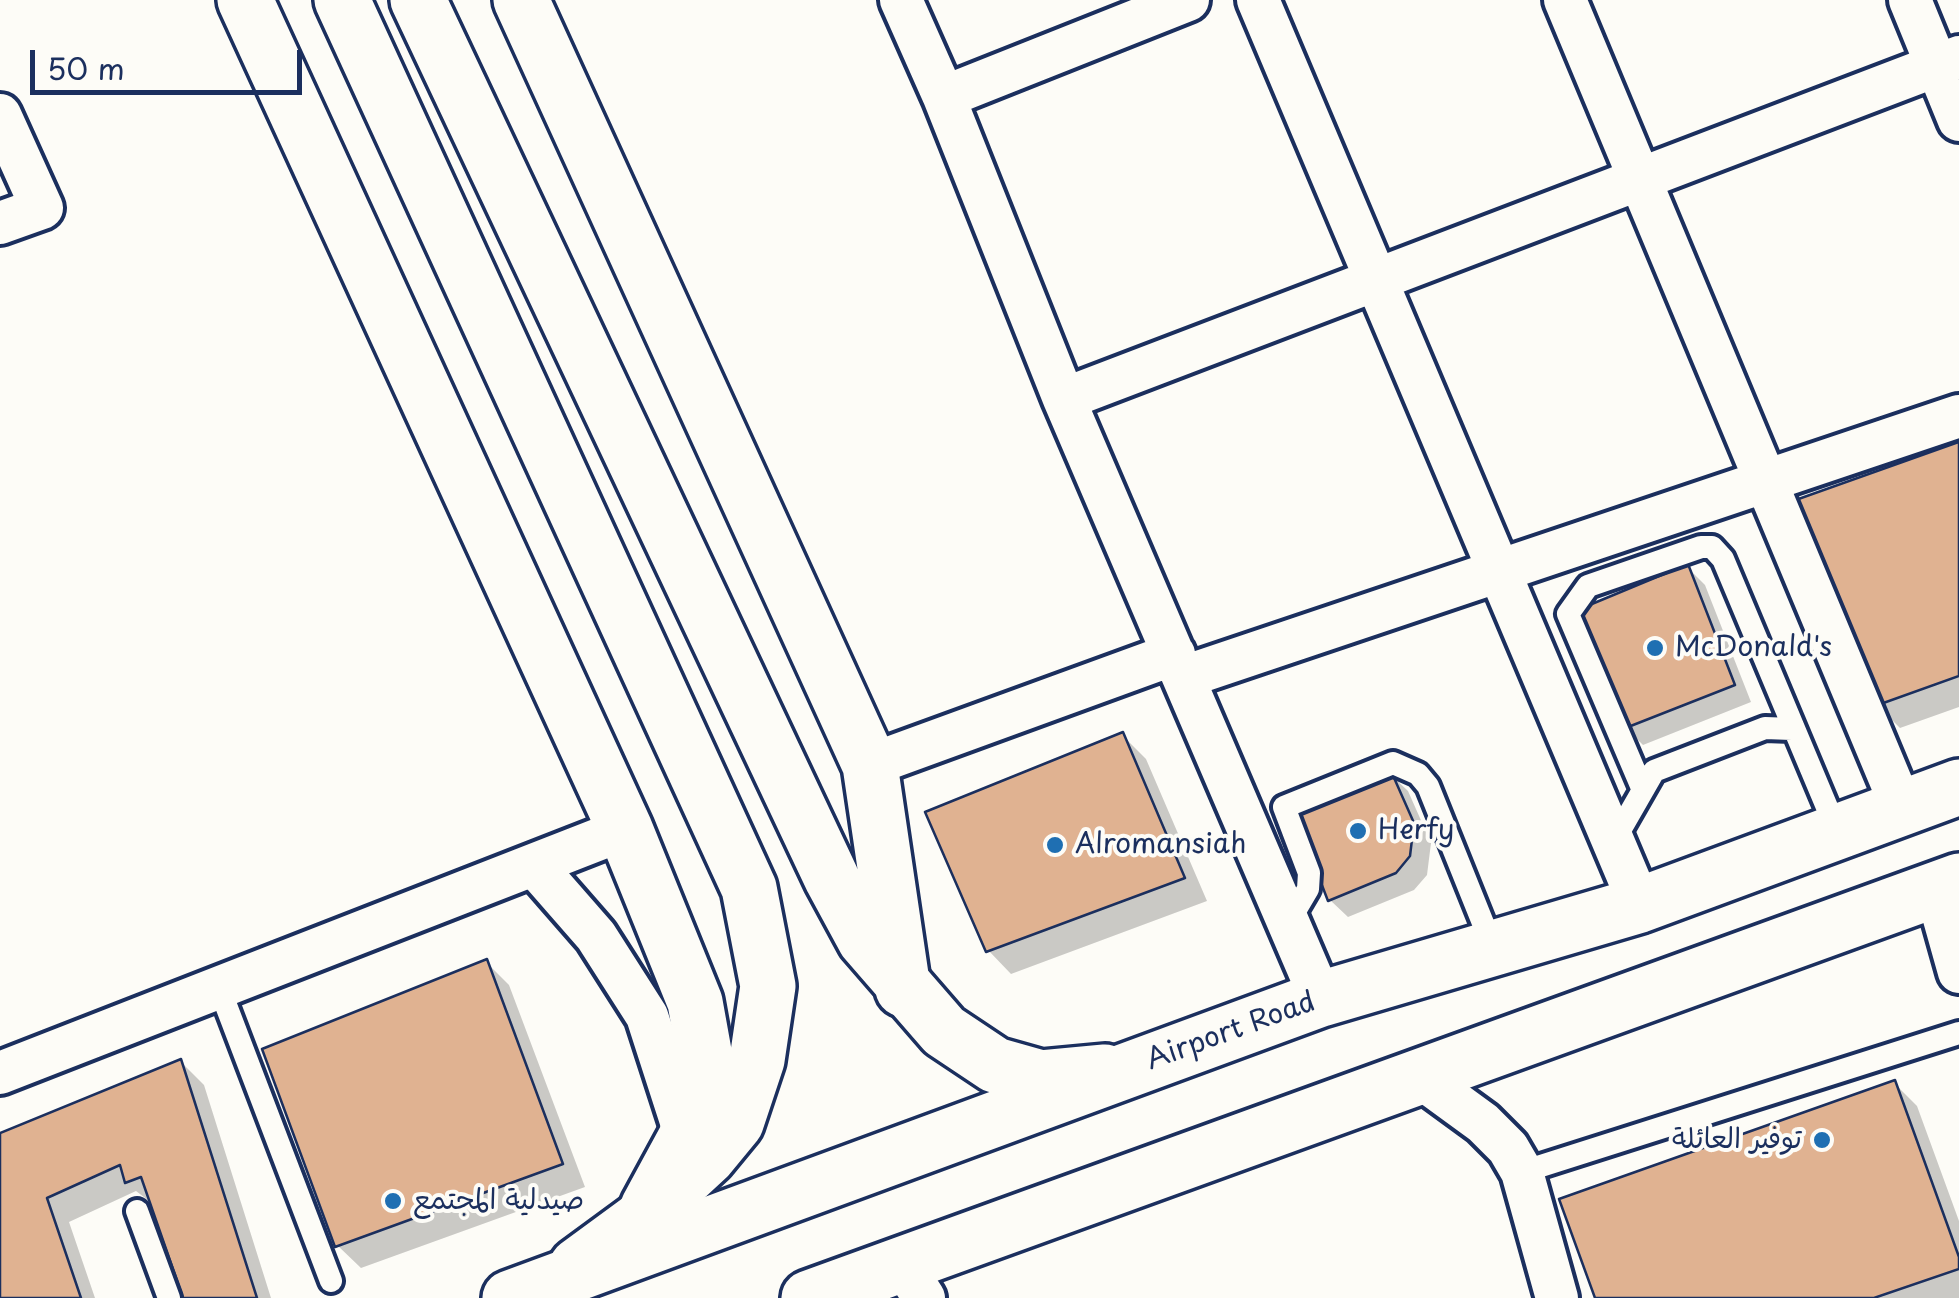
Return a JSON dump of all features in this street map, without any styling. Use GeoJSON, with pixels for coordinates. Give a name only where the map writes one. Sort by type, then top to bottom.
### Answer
{"type":"FeatureCollection","features":[{"type":"Feature","properties":{"kind":"main road"},"geometry":{"type":"LineString","coordinates":[[245,0],[626,829],[698,1018],[706,1063],[686,1137],[641,1220]]}},
{"type":"Feature","properties":{"kind":"main road"},"geometry":{"type":"LineString","coordinates":[[342,0],[748,888],[768,986],[758,1060],[736,1123],[708,1157],[641,1220],[534,1289]]}},
{"type":"Feature","properties":{"kind":"main road"},"geometry":{"type":"LineString","coordinates":[[418,0],[832,878],[866,940],[944,1031],[995,1066],[1041,1078],[1128,1070]]}},
{"type":"Feature","properties":{"kind":"main road"},"geometry":{"type":"LineString","coordinates":[[521,0],[870,765],[904,988]]}},
{"type":"Feature","properties":{"kind":"main road","name":"Airport Road"},"geometry":{"type":"LineString","coordinates":[[534,1289],[1321,999],[1640,904],[1959,788]]}},
{"type":"Feature","properties":{"kind":"main road"},"geometry":{"type":"LineString","coordinates":[[809,1298],[913,1281],[1420,1077],[1947,886]]}},
{"type":"Feature","properties":{"kind":"street"},"geometry":{"type":"LineString","coordinates":[[901,0],[944,97],[1064,399],[1321,999]]}},
{"type":"Feature","properties":{"kind":"street"},"geometry":{"type":"LineString","coordinates":[[944,97],[1188,0]]}},
{"type":"Feature","properties":{"kind":"street"},"geometry":{"type":"LineString","coordinates":[[1258,0],[1640,904]]}},
{"type":"Feature","properties":{"kind":"street"},"geometry":{"type":"LineString","coordinates":[[1565,0],[1902,808]]}},
{"type":"Feature","properties":{"kind":"street"},"geometry":{"type":"LineString","coordinates":[[1910,0],[1948,62],[1959,120]]}},
{"type":"Feature","properties":{"kind":"street"},"geometry":{"type":"LineString","coordinates":[[1064,399],[1948,62]]}},
{"type":"Feature","properties":{"kind":"street"},"geometry":{"type":"LineString","coordinates":[[0,115],[42,208],[0,223]]}},
{"type":"Feature","properties":{"kind":"street"},"geometry":{"type":"LineString","coordinates":[[870,765],[1179,665],[1499,571],[1959,416]]}},
{"type":"Feature","properties":{"kind":"street"},"geometry":{"type":"LineString","coordinates":[[0,1073],[626,829]]}},
{"type":"Feature","properties":{"kind":"street"},"geometry":{"type":"LineString","coordinates":[[534,865],[596,936],[647,1016],[686,1137]]}},
{"type":"Feature","properties":{"kind":"street"},"geometry":{"type":"LineString","coordinates":[[1947,886],[1959,972]]}},
{"type":"Feature","properties":{"kind":"street"},"geometry":{"type":"LineString","coordinates":[[1420,1077],[1483,1123],[1508,1148],[1522,1172],[1557,1298]]}},
{"type":"Feature","properties":{"kind":"lane"},"geometry":{"type":"LineString","coordinates":[[1642,788],[1568,614],[1588,586],[1701,546],[1712,548],[1724,560],[1837,832]]}},
{"type":"Feature","properties":{"kind":"lane"},"geometry":{"type":"LineString","coordinates":[[1615,839],[1654,771],[1765,728],[1792,729]]}},
{"type":"Feature","properties":{"kind":"lane"},"geometry":{"type":"LineString","coordinates":[[1288,922],[1308,889],[1310,873],[1284,808],[1393,763],[1418,774],[1428,786],[1493,948]]}},
{"type":"Feature","properties":{"kind":"lane"},"geometry":{"type":"LineString","coordinates":[[219,987],[331,1280]]}},
{"type":"Feature","properties":{"kind":"lane"},"geometry":{"type":"LineString","coordinates":[[1522,1172],[1959,1033]]}},
{"type":"Feature","properties":{"kind":"lane"},"geometry":{"type":"LineString","coordinates":[[137,1212],[169,1298]]}},
{"type":"Feature","properties":{"kind":"building"},"geometry":{"type":"Polygon","coordinates":[[[1959,442],[1959,676],[1875,706],[1790,502],[1959,442]]]}},
{"type":"Feature","properties":{"kind":"building","name":"McDonald's"},"geometry":{"type":"Polygon","coordinates":[[[1688,564],[1735,685],[1623,729],[1575,611],[1688,564]]]}},
{"type":"Feature","properties":{"kind":"building","name":"Alromansiah"},"geometry":{"type":"Polygon","coordinates":[[[1123,732],[1185,878],[986,952],[925,812],[1123,732]]]}},
{"type":"Feature","properties":{"kind":"building","name":"Herfy"},"geometry":{"type":"Polygon","coordinates":[[[1391,771],[1414,823],[1410,856],[1396,873],[1328,901],[1294,812],[1391,771]]]}},
{"type":"Feature","properties":{"kind":"building"},"geometry":{"type":"Polygon","coordinates":[[[487,959],[563,1164],[335,1247],[262,1049],[487,959]]]}},
{"type":"Feature","properties":{"kind":"building"},"geometry":{"type":"Polygon","coordinates":[[[181,1059],[257,1298],[183,1298],[141,1177],[125,1183],[120,1165],[47,1198],[81,1298],[0,1298],[0,1133],[181,1059]]]}},
{"type":"Feature","properties":{"kind":"building","name":"توفير العائلة"},"geometry":{"type":"Polygon","coordinates":[[[1895,1080],[1959,1257],[1959,1269],[1874,1298],[1595,1298],[1559,1199],[1895,1080]]]}},
{"type":"Feature","properties":{"kind":"place","name":"McDonald's"},"geometry":{"type":"Point","coordinates":[1655,648]}},
{"type":"Feature","properties":{"kind":"place","name":"Herfy"},"geometry":{"type":"Point","coordinates":[1358,831]}},
{"type":"Feature","properties":{"kind":"place","name":"Alromansiah"},"geometry":{"type":"Point","coordinates":[1055,845]}},
{"type":"Feature","properties":{"kind":"place","name":"توفير العائلة"},"geometry":{"type":"Point","coordinates":[1822,1140]}},
{"type":"Feature","properties":{"kind":"place","name":"صيدلية المجتمع"},"geometry":{"type":"Point","coordinates":[393,1201]}}]}
